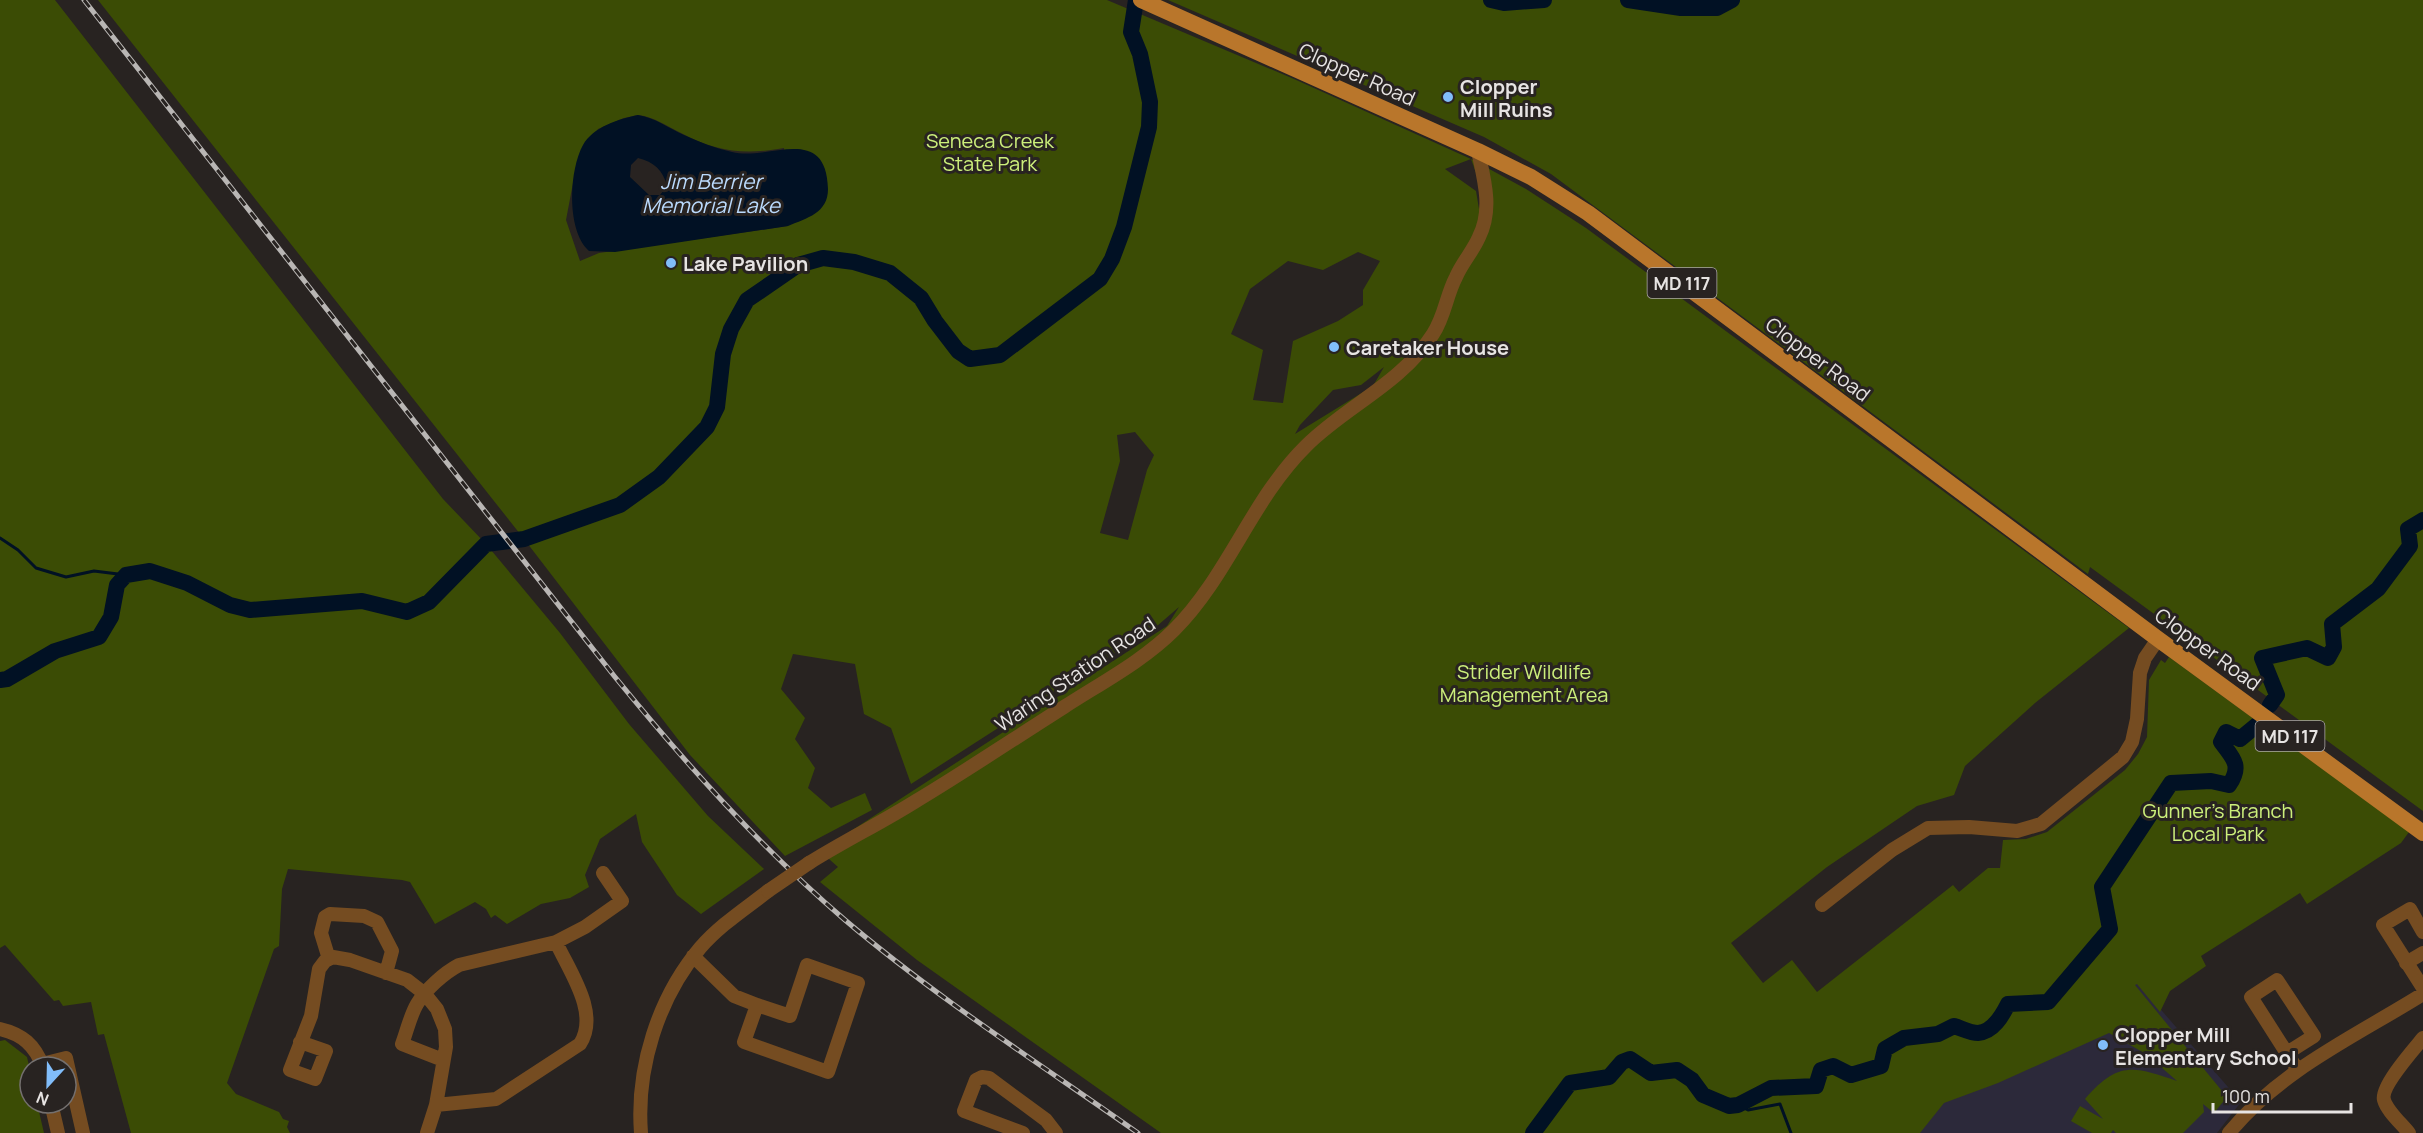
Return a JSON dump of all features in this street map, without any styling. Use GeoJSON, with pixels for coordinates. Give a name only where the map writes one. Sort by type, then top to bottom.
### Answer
{"type":"FeatureCollection","features":[{"type":"Feature","properties":{"kind":"main road","name":"Clopper Road"},"geometry":{"type":"LineString","coordinates":[[1141,0],[1478,151],[1531,177],[1588,213],[2158,639],[2423,833]]}},
{"type":"Feature","properties":{"kind":"street","name":"Waring Station Road"},"geometry":{"type":"LineString","coordinates":[[641,1133],[641,1097],[646,1056],[671,990],[693,956],[716,932],[808,863],[915,802],[1135,661],[1172,632],[1193,609],[1224,567],[1274,484],[1295,457],[1318,435],[1386,386],[1434,334],[1456,276],[1480,236],[1484,223],[1487,209],[1486,190],[1478,151]]}},
{"type":"Feature","properties":{"kind":"street"},"geometry":{"type":"LineString","coordinates":[[1822,905],[1892,850],[1928,828],[1969,827],[2017,831],[2041,824],[2123,757],[2132,742],[2137,719],[2140,673],[2145,658],[2158,639]]}},
{"type":"Feature","properties":{"kind":"street"},"geometry":{"type":"LineString","coordinates":[[443,1060],[402,1044],[417,1004],[425,994],[449,971],[459,965],[555,942],[585,927],[622,901],[603,873]]}},
{"type":"Feature","properties":{"kind":"street"},"geometry":{"type":"LineString","coordinates":[[2423,932],[2410,909],[2383,925],[2423,988]]}},
{"type":"Feature","properties":{"kind":"street"},"geometry":{"type":"LineString","coordinates":[[329,959],[321,933],[325,917],[330,914],[364,916],[377,922],[391,944],[392,951],[386,973]]}},
{"type":"Feature","properties":{"kind":"street"},"geometry":{"type":"LineString","coordinates":[[436,1105],[496,1099],[580,1044],[586,1035],[588,1022],[584,1006],[555,942]]}},
{"type":"Feature","properties":{"kind":"street"},"geometry":{"type":"LineString","coordinates":[[2406,963],[2423,953]]}},
{"type":"Feature","properties":{"kind":"street"},"geometry":{"type":"LineString","coordinates":[[693,956],[734,996],[790,1016],[807,965],[858,983],[828,1072],[744,1042],[757,1005]]}},
{"type":"Feature","properties":{"kind":"street"},"geometry":{"type":"LineString","coordinates":[[300,1041],[311,1016],[319,969],[329,959],[333,957],[350,960],[407,980],[425,994],[436,1009],[445,1029],[446,1047],[436,1105],[427,1133]]}},
{"type":"Feature","properties":{"kind":"street"},"geometry":{"type":"LineString","coordinates":[[2287,1053],[2314,1036],[2277,980],[2251,997],[2287,1053],[2298,1069]]}},
{"type":"Feature","properties":{"kind":"street"},"geometry":{"type":"LineString","coordinates":[[2229,1133],[2241,1118],[2298,1069],[2423,994]]}},
{"type":"Feature","properties":{"kind":"street"},"geometry":{"type":"LineString","coordinates":[[0,1029],[15,1033],[31,1044],[37,1055]]}},
{"type":"Feature","properties":{"kind":"street"},"geometry":{"type":"LineString","coordinates":[[2409,1133],[2385,1103],[2383,1096],[2387,1086],[2423,1038]]}},
{"type":"Feature","properties":{"kind":"street"},"geometry":{"type":"LineString","coordinates":[[1023,1133],[964,1111],[976,1080],[982,1077],[989,1078],[1046,1120],[1056,1133]]}},
{"type":"Feature","properties":{"kind":"street"},"geometry":{"type":"LineString","coordinates":[[78,1111],[83,1133]]}},
{"type":"Feature","properties":{"kind":"street"},"geometry":{"type":"LineString","coordinates":[[54,1115],[58,1133]]}},
{"type":"Feature","properties":{"kind":"shaded area","name":"Clopper Mill Elementary School"},"geometry":{"type":"Polygon","coordinates":[[[2137,982],[2241,1102],[2217,1133],[1895,1133],[2137,982]]]}},
{"type":"Feature","properties":{"kind":"green space"},"geometry":{"type":"Polygon","coordinates":[[[0,0],[55,0],[443,499],[486,544],[560,633],[629,724],[708,816],[764,869],[701,914],[677,895],[642,842],[636,814],[600,839],[585,875],[589,887],[570,898],[541,904],[507,924],[495,915],[491,918],[486,909],[475,902],[435,924],[410,882],[288,869],[282,889],[279,946],[274,949],[227,1083],[236,1094],[279,1112],[283,1119],[289,1121],[287,1127],[290,1133],[131,1133],[104,1034],[98,1035],[91,1002],[63,1006],[59,1000],[54,1001],[5,945],[0,948],[0,0]]]}},
{"type":"Feature","properties":{"kind":"green space"},"geometry":{"type":"Polygon","coordinates":[[[98,0],[1107,0],[1294,79],[1471,159],[1526,189],[1586,228],[2129,628],[2035,703],[1965,766],[1954,795],[1917,806],[1827,867],[1731,943],[1763,983],[1792,960],[1817,992],[1953,885],[1959,892],[1988,868],[2000,868],[2003,840],[2026,839],[2047,832],[2125,770],[2138,754],[2147,737],[2149,680],[2161,660],[2165,663],[2169,657],[2409,832],[2401,843],[2307,904],[2300,893],[2201,956],[2206,966],[2170,991],[2160,1012],[2137,984],[2135,985],[2227,1097],[2214,1113],[2203,1104],[2204,1112],[2183,1133],[2116,1133],[2113,1130],[2111,1133],[2092,1133],[2071,1121],[2080,1106],[2103,1119],[2085,1099],[2107,1078],[2117,1073],[2137,1070],[2177,1081],[2146,1054],[2109,1033],[1998,1083],[1944,1103],[1920,1133],[1161,1133],[917,960],[820,882],[838,867],[820,851],[1167,626],[1179,607],[1157,626],[911,784],[891,728],[864,714],[855,664],[793,654],[781,689],[805,718],[795,739],[815,768],[808,788],[831,808],[865,793],[872,810],[785,856],[690,755],[524,539],[98,0]],[[638,115],[598,129],[577,162],[566,220],[580,261],[599,253],[788,226],[784,148],[744,151],[719,148],[650,118],[638,115]],[[1471,159],[1445,169],[1476,191],[1479,209],[1485,198],[1471,159]],[[1358,252],[1323,270],[1288,261],[1250,289],[1231,334],[1263,350],[1253,400],[1283,403],[1293,341],[1338,321],[1363,305],[1363,290],[1380,261],[1358,252]],[[1384,367],[1361,385],[1333,390],[1300,425],[1295,434],[1373,386],[1384,367]],[[1135,432],[1117,435],[1120,461],[1100,533],[1128,540],[1147,470],[1154,455],[1135,432]]]}},
{"type":"Feature","properties":{"kind":"green space"},"geometry":{"type":"Polygon","coordinates":[[[1168,0],[2423,0],[2423,811],[2090,567],[2088,574],[1551,174],[1484,137],[1168,0]]]}},
{"type":"Feature","properties":{"kind":"green space"},"geometry":{"type":"Polygon","coordinates":[[[5,1040],[24,1055],[18,1055],[18,1115],[40,1115],[44,1133],[0,1133],[0,1041],[5,1040]]]}},
{"type":"Feature","properties":{"kind":"water","name":"Jim Berrier Memorial Lake"},"geometry":{"type":"Polygon","coordinates":[[[638,115],[651,118],[695,140],[732,152],[794,149],[807,151],[818,157],[825,169],[828,189],[824,204],[815,214],[788,226],[615,252],[589,251],[576,230],[573,215],[573,184],[578,156],[583,145],[593,133],[607,125],[638,115]],[[638,158],[631,165],[630,177],[649,195],[660,195],[667,186],[663,175],[653,164],[638,158]]]}},
{"type":"Feature","properties":{"kind":"waterway"},"geometry":{"type":"LineString","coordinates":[[0,680],[7,679],[55,651],[99,637],[111,617],[117,585],[126,575],[150,571],[187,583],[230,605],[250,610],[362,601],[407,612],[429,602],[486,544],[524,539],[620,505],[659,477],[707,427],[717,407],[723,354],[731,329],[747,300],[798,265],[823,258],[854,262],[890,273],[921,298],[958,351],[970,359],[1000,355],[1100,279],[1112,259],[1124,227],[1149,127],[1150,102],[1140,54],[1131,32],[1136,0]]}},
{"type":"Feature","properties":{"kind":"waterway"},"geometry":{"type":"LineString","coordinates":[[1491,0],[1504,3],[1544,0]]}},
{"type":"Feature","properties":{"kind":"waterway"},"geometry":{"type":"LineString","coordinates":[[1628,0],[1681,8],[1717,8],[1732,0]]}},
{"type":"Feature","properties":{"kind":"waterway"},"geometry":{"type":"LineString","coordinates":[[2270,705],[2277,695],[2262,658],[2307,648],[2328,658],[2334,647],[2332,624],[2378,589],[2410,546],[2408,529],[2423,520]]}},
{"type":"Feature","properties":{"kind":"waterway"},"geometry":{"type":"LineString","coordinates":[[0,538],[18,550],[36,568],[66,577],[94,571],[126,575]]}},
{"type":"Feature","properties":{"kind":"waterway"},"geometry":{"type":"LineString","coordinates":[[1533,1133],[1570,1083],[1609,1077],[1622,1062],[1630,1059],[1651,1073],[1677,1070],[1692,1080],[1703,1095],[1729,1106],[1738,1105],[1771,1088],[1816,1086],[1821,1070],[1833,1066],[1851,1075],[1881,1066],[1885,1049],[1904,1038],[1938,1034],[1954,1026],[1972,1032],[1983,1032],[1996,1023],[2008,1004],[2048,1002],[2110,929],[2102,887],[2171,783],[2211,781],[2229,785],[2236,768],[2230,753],[2221,742],[2226,732],[2240,739],[2257,725]]}},
{"type":"Feature","properties":{"kind":"waterway"},"geometry":{"type":"LineString","coordinates":[[1738,1105],[1748,1110],[1780,1104],[1791,1133]]}},
{"type":"Feature","properties":{"kind":"railway"},"geometry":{"type":"LineString","coordinates":[[84,0],[615,677],[725,804],[783,863],[880,949],[989,1030],[1138,1133]]}},
{"type":"Feature","properties":{"kind":"place","name":"Clopper Mill Ruins"},"geometry":{"type":"Point","coordinates":[1448,97]}},
{"type":"Feature","properties":{"kind":"place","name":"Lake Pavilion"},"geometry":{"type":"Point","coordinates":[671,263]}},
{"type":"Feature","properties":{"kind":"place","name":"Caretaker House"},"geometry":{"type":"Point","coordinates":[1334,347]}},
{"type":"Feature","properties":{"kind":"place","name":"Clopper Mill Elementary School"},"geometry":{"type":"Point","coordinates":[2103,1045]}},
{"type":"Feature","properties":{"kind":"park label","name":"Seneca Creek State Park"},"geometry":{"type":"Point","coordinates":[990,152]}},
{"type":"Feature","properties":{"kind":"park label","name":"Strider Wildlife Management Area"},"geometry":{"type":"Point","coordinates":[1524,682]}},
{"type":"Feature","properties":{"kind":"park label","name":"Gunner's Branch Local Park"},"geometry":{"type":"Point","coordinates":[2218,822]}}]}
